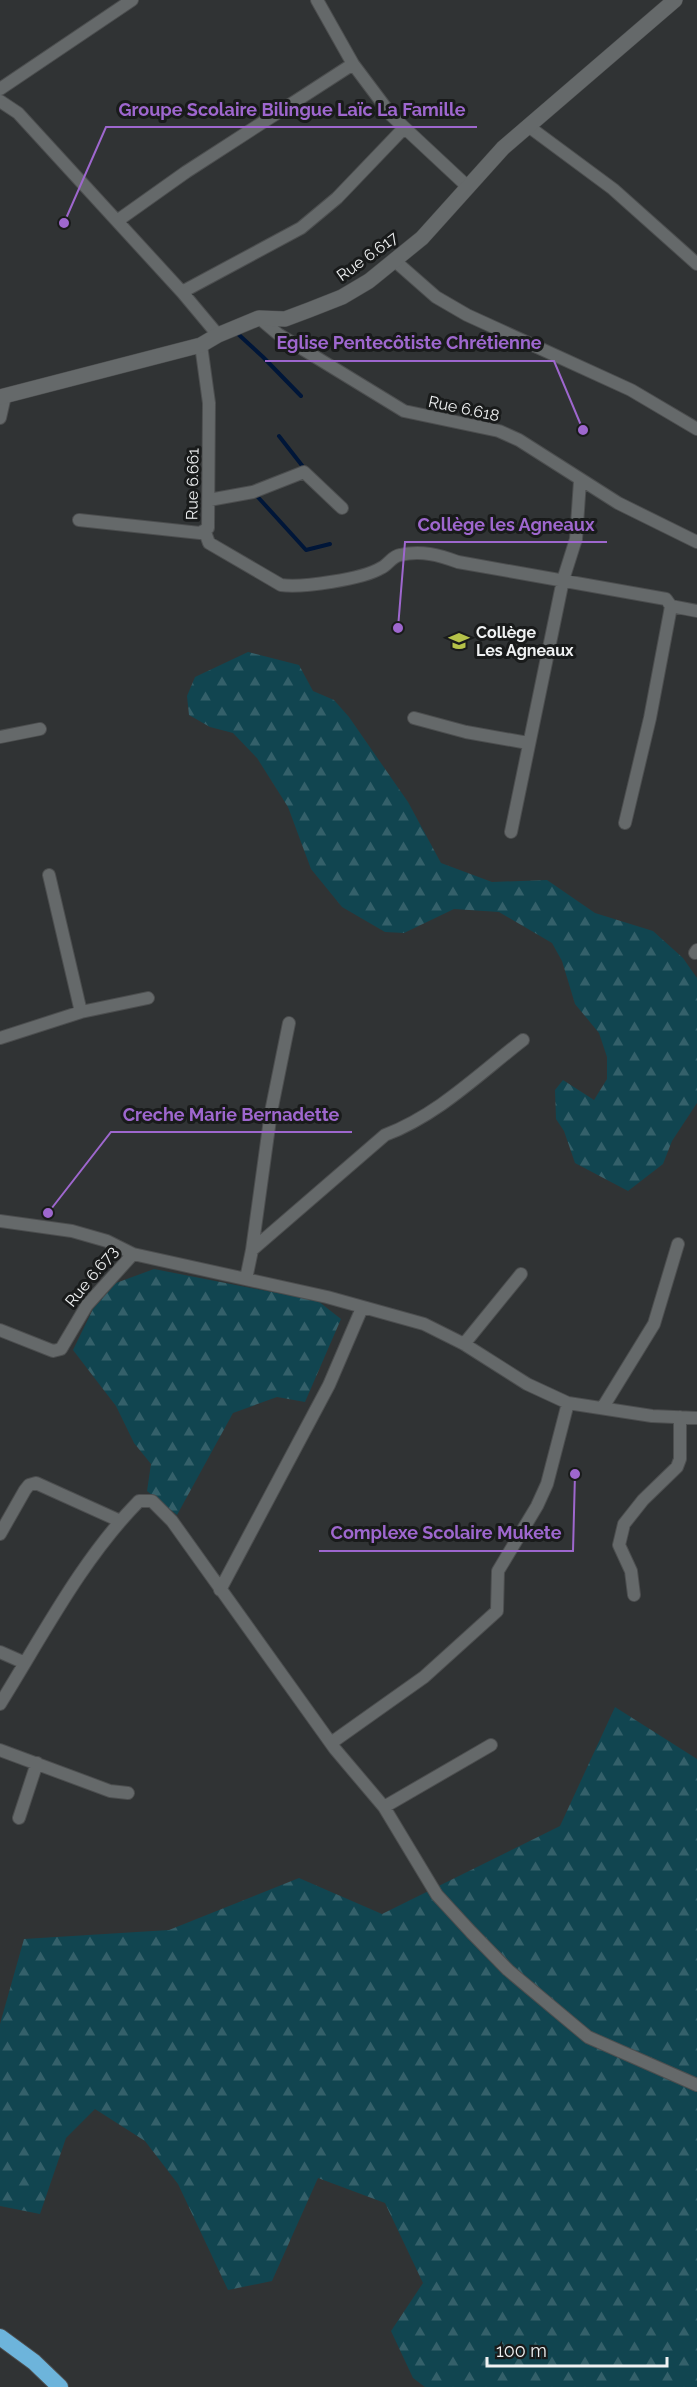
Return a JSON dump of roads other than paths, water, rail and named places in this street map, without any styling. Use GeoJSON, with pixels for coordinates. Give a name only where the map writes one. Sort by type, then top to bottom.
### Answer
{"type":"FeatureCollection","features":[{"type":"Feature","properties":{"kind":"highway"},"geometry":{"type":"LineString","coordinates":[[0,2337],[34,2362],[60,2387]]}},
{"type":"Feature","properties":{"kind":"street"},"geometry":{"type":"LineString","coordinates":[[0,89],[132,0]]}},
{"type":"Feature","properties":{"kind":"street"},"geometry":{"type":"LineString","coordinates":[[317,0],[353,64],[404,128],[468,187]]}},
{"type":"Feature","properties":{"kind":"street","name":"Rue 6.617"},"geometry":{"type":"LineString","coordinates":[[2,396],[201,345],[218,335],[259,318],[285,319],[331,301],[369,281],[422,238],[503,148],[675,0]]}},
{"type":"Feature","properties":{"kind":"street"},"geometry":{"type":"LineString","coordinates":[[117,221],[186,172],[353,64]]}},
{"type":"Feature","properties":{"kind":"street"},"geometry":{"type":"LineString","coordinates":[[0,101],[18,113],[182,292],[218,335]]}},
{"type":"Feature","properties":{"kind":"street"},"geometry":{"type":"LineString","coordinates":[[528,126],[613,189],[697,264]]}},
{"type":"Feature","properties":{"kind":"street"},"geometry":{"type":"LineString","coordinates":[[182,292],[301,228],[337,198],[404,128]]}},
{"type":"Feature","properties":{"kind":"street"},"geometry":{"type":"LineString","coordinates":[[395,261],[436,297],[467,315],[631,390],[697,429]]}},
{"type":"Feature","properties":{"kind":"street","name":"Rue 6.618"},"geometry":{"type":"LineString","coordinates":[[259,318],[278,334],[404,411],[499,431],[519,440],[580,481],[627,508],[697,542]]}},
{"type":"Feature","properties":{"kind":"street","name":"Rue 6.661"},"geometry":{"type":"LineString","coordinates":[[79,520],[205,532],[208,528],[209,403],[201,345]]}},
{"type":"Feature","properties":{"kind":"street"},"geometry":{"type":"LineString","coordinates":[[0,418],[2,396]]}},
{"type":"Feature","properties":{"kind":"street"},"geometry":{"type":"LineString","coordinates":[[209,500],[254,492],[304,472],[342,508]]}},
{"type":"Feature","properties":{"kind":"street"},"geometry":{"type":"LineString","coordinates":[[511,832],[563,580],[576,539],[580,481]]}},
{"type":"Feature","properties":{"kind":"street"},"geometry":{"type":"LineString","coordinates":[[205,532],[209,543],[281,585],[294,587],[363,576],[381,568],[397,555],[433,553],[458,562],[666,599],[670,606],[650,718],[625,823]]}},
{"type":"Feature","properties":{"kind":"street"},"geometry":{"type":"LineString","coordinates":[[670,606],[697,611]]}},
{"type":"Feature","properties":{"kind":"street"},"geometry":{"type":"LineString","coordinates":[[414,718],[466,732],[528,743]]}},
{"type":"Feature","properties":{"kind":"street"},"geometry":{"type":"LineString","coordinates":[[0,737],[40,729]]}},
{"type":"Feature","properties":{"kind":"street"},"geometry":{"type":"LineString","coordinates":[[49,875],[81,1012]]}},
{"type":"Feature","properties":{"kind":"street"},"geometry":{"type":"LineString","coordinates":[[0,1038],[81,1012],[148,998]]}},
{"type":"Feature","properties":{"kind":"street"},"geometry":{"type":"LineString","coordinates":[[246,1279],[272,1112],[289,1023]]}},
{"type":"Feature","properties":{"kind":"street"},"geometry":{"type":"LineString","coordinates":[[252,1250],[385,1135],[408,1126],[431,1113],[523,1040]]}},
{"type":"Feature","properties":{"kind":"street","name":"Rue 6.673"},"geometry":{"type":"LineString","coordinates":[[0,1221],[72,1232],[107,1241],[133,1254],[87,1305],[61,1349],[53,1351],[0,1330]]}},
{"type":"Feature","properties":{"kind":"street"},"geometry":{"type":"LineString","coordinates":[[603,1407],[654,1324],[678,1244]]}},
{"type":"Feature","properties":{"kind":"street"},"geometry":{"type":"LineString","coordinates":[[133,1254],[327,1297],[424,1324],[464,1344],[527,1384],[568,1402],[652,1416],[697,1418]]}},
{"type":"Feature","properties":{"kind":"street"},"geometry":{"type":"LineString","coordinates":[[464,1344],[521,1274]]}},
{"type":"Feature","properties":{"kind":"street"},"geometry":{"type":"LineString","coordinates":[[220,1590],[329,1385],[363,1308]]}},
{"type":"Feature","properties":{"kind":"street"},"geometry":{"type":"LineString","coordinates":[[331,1743],[424,1677],[497,1611],[498,1571],[537,1506],[547,1484],[568,1402]]}},
{"type":"Feature","properties":{"kind":"street"},"geometry":{"type":"LineString","coordinates":[[634,1595],[631,1571],[619,1545],[624,1524],[643,1500],[676,1467],[680,1459],[680,1417]]}},
{"type":"Feature","properties":{"kind":"street"},"geometry":{"type":"LineString","coordinates":[[0,1534],[25,1490],[29,1485],[36,1483],[120,1521]]}},
{"type":"Feature","properties":{"kind":"street"},"geometry":{"type":"LineString","coordinates":[[0,1704],[84,1570],[120,1521],[139,1501],[152,1501],[172,1521],[331,1743],[384,1807],[437,1895],[508,1971],[588,2037],[697,2085]]}},
{"type":"Feature","properties":{"kind":"street"},"geometry":{"type":"LineString","coordinates":[[0,1652],[26,1663]]}},
{"type":"Feature","properties":{"kind":"street"},"geometry":{"type":"LineString","coordinates":[[384,1807],[491,1745]]}},
{"type":"Feature","properties":{"kind":"street"},"geometry":{"type":"LineString","coordinates":[[0,1750],[110,1791],[128,1792]]}},
{"type":"Feature","properties":{"kind":"street"},"geometry":{"type":"LineString","coordinates":[[19,1818],[37,1763]]}},
{"type":"Feature","properties":{"kind":"waterway"},"geometry":{"type":"LineString","coordinates":[[238,334],[301,396]]}},
{"type":"Feature","properties":{"kind":"waterway"},"geometry":{"type":"LineString","coordinates":[[279,436],[304,468]]}},
{"type":"Feature","properties":{"kind":"waterway"},"geometry":{"type":"LineString","coordinates":[[256,495],[306,550],[330,544]]}},
{"type":"Feature","properties":{"kind":"place","name":"Groupe Scolaire Bilingue Laïc La Famille"},"geometry":{"type":"Point","coordinates":[64,223]}},
{"type":"Feature","properties":{"kind":"place","name":"Eglise Pentecôtiste Chrétienne"},"geometry":{"type":"Point","coordinates":[583,430]}},
{"type":"Feature","properties":{"kind":"place","name":"Collège les Agneaux"},"geometry":{"type":"Point","coordinates":[398,628]}},
{"type":"Feature","properties":{"kind":"place","name":"Collège Les Agneaux"},"geometry":{"type":"Point","coordinates":[459,641]}},
{"type":"Feature","properties":{"kind":"place","name":"Creche Marie Bernadette"},"geometry":{"type":"Point","coordinates":[48,1213]}},
{"type":"Feature","properties":{"kind":"place","name":"Complexe Scolaire Mukete"},"geometry":{"type":"Point","coordinates":[575,1474]}}]}
